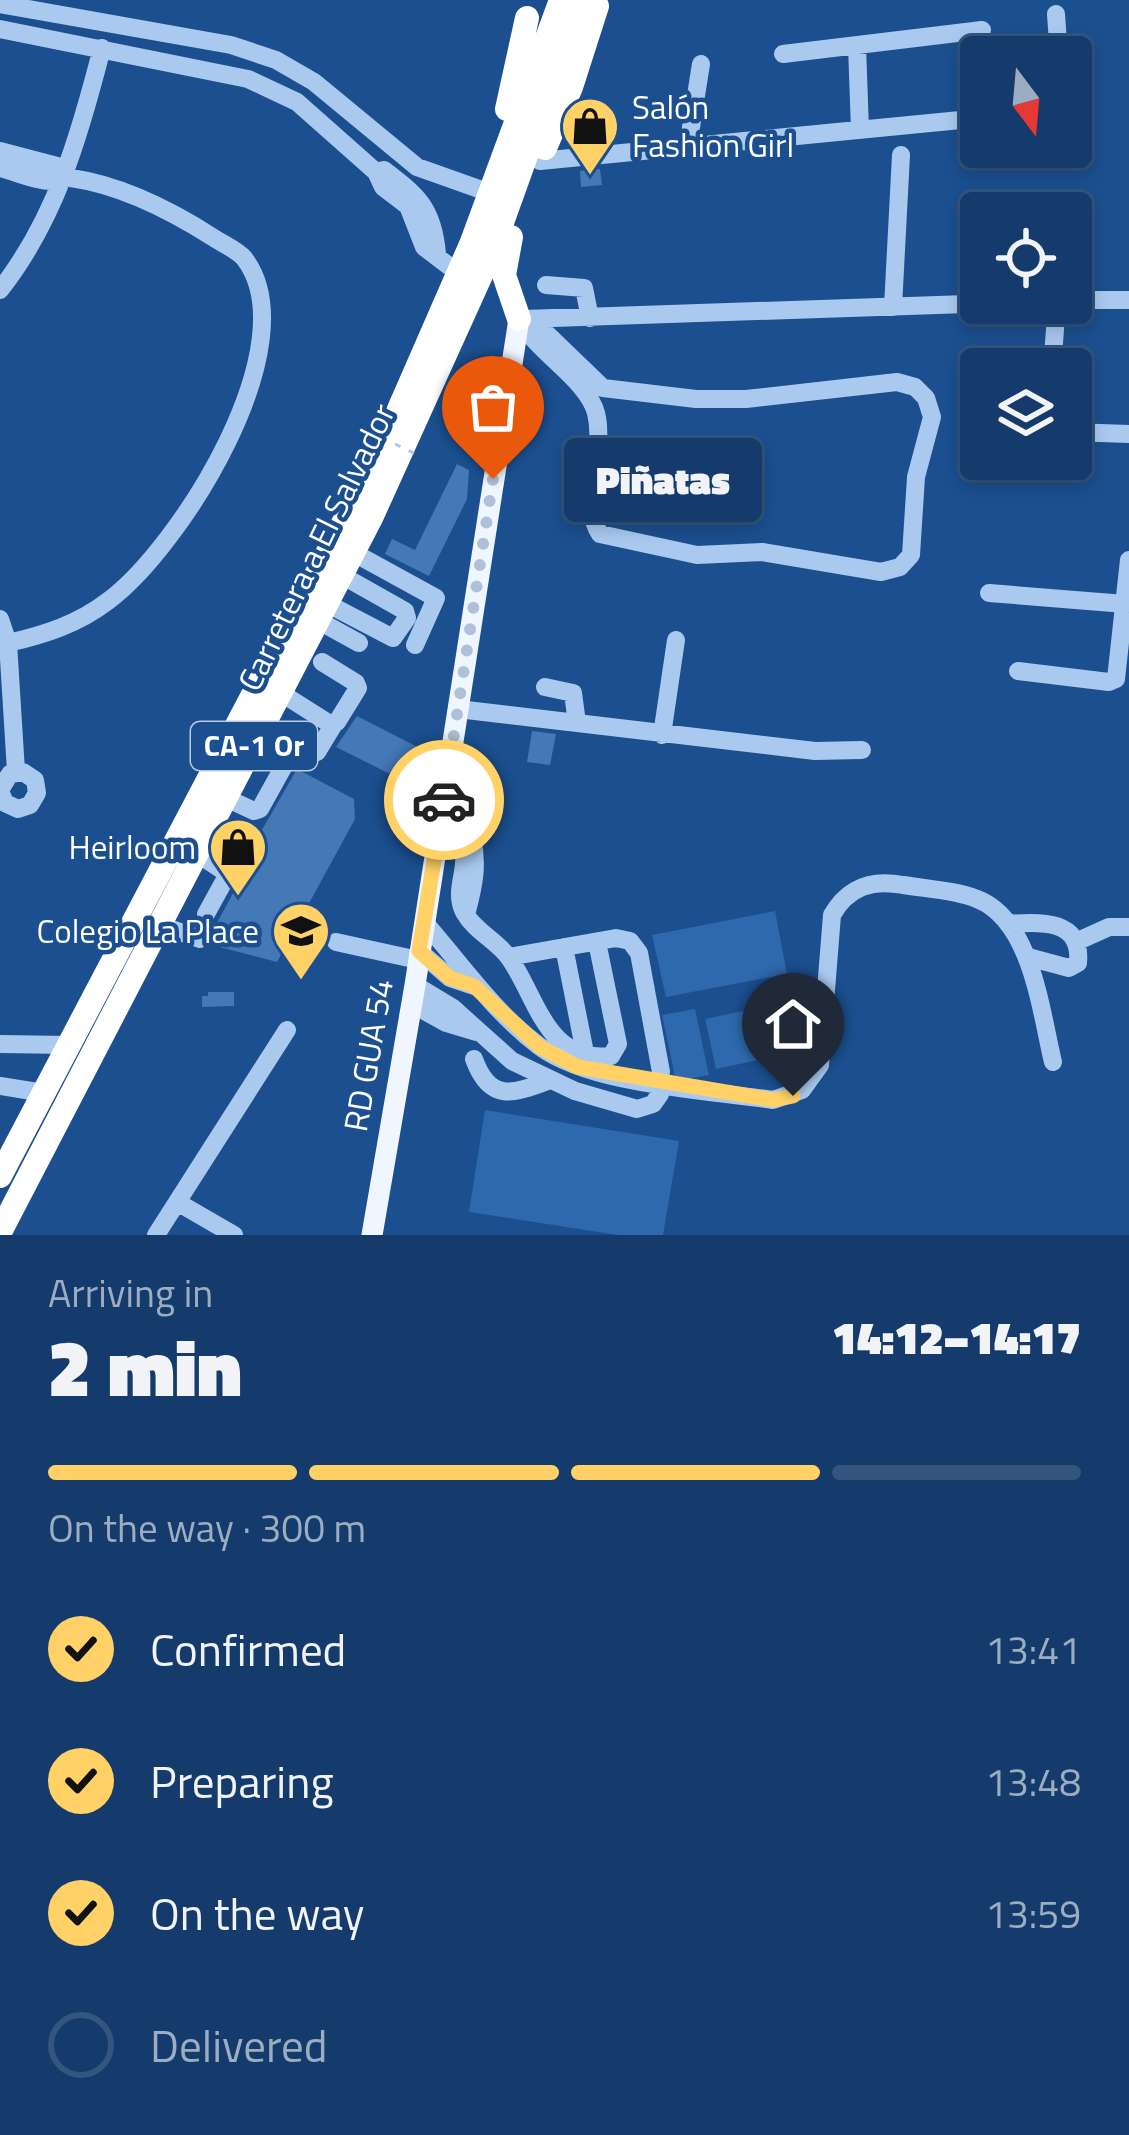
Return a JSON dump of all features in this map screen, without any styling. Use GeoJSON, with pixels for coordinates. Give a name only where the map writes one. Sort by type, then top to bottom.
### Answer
{"type":"FeatureCollection","features":[{"type":"Feature","properties":{"kind":"highway"},"geometry":{"type":"LineString","coordinates":[[507,109],[529,70],[557,0]]}},
{"type":"Feature","properties":{"kind":"highway","name":"Carretera a El Salvador"},"geometry":{"type":"LineString","coordinates":[[0,1176],[379,455],[472,242],[557,0]]}},
{"type":"Feature","properties":{"kind":"highway"},"geometry":{"type":"LineString","coordinates":[[371,518],[391,493],[483,304],[539,161],[588,6]]}},
{"type":"Feature","properties":{"kind":"highway","name":"Carretera a El Salvador"},"geometry":{"type":"LineString","coordinates":[[0,1232],[349,564],[491,253],[588,6]]}},
{"type":"Feature","properties":{"kind":"highway"},"geometry":{"type":"LineString","coordinates":[[527,9],[529,70]]}},
{"type":"Feature","properties":{"kind":"highway"},"geometry":{"type":"LineString","coordinates":[[379,455],[385,406],[443,260],[479,189],[507,109],[527,9]]}},
{"type":"Feature","properties":{"kind":"highway"},"geometry":{"type":"LineString","coordinates":[[529,70],[564,89]]}},
{"type":"Feature","properties":{"kind":"highway"},"geometry":{"type":"LineString","coordinates":[[511,237],[504,275],[519,319]]}},
{"type":"Feature","properties":{"kind":"highway"},"geometry":{"type":"LineString","coordinates":[[483,304],[498,296],[519,319]]}},
{"type":"Feature","properties":{"kind":"main road","name":"RD GUA 54"},"geometry":{"type":"LineString","coordinates":[[372,1235],[519,319]]}},
{"type":"Feature","properties":{"kind":"street"},"geometry":{"type":"LineString","coordinates":[[0,4],[231,45],[276,60],[314,82],[417,167],[479,189]]}},
{"type":"Feature","properties":{"kind":"street"},"geometry":{"type":"LineString","coordinates":[[1055,14],[1057,36]]}},
{"type":"Feature","properties":{"kind":"street"},"geometry":{"type":"LineString","coordinates":[[0,29],[266,85],[297,102],[376,172],[384,170],[419,196],[443,260]]}},
{"type":"Feature","properties":{"kind":"street"},"geometry":{"type":"LineString","coordinates":[[784,54],[982,30]]}},
{"type":"Feature","properties":{"kind":"street"},"geometry":{"type":"LineString","coordinates":[[856,46],[860,130]]}},
{"type":"Feature","properties":{"kind":"street"},"geometry":{"type":"LineString","coordinates":[[0,290],[36,236],[65,176],[102,48]]}},
{"type":"Feature","properties":{"kind":"street"},"geometry":{"type":"LineString","coordinates":[[688,146],[701,64]]}},
{"type":"Feature","properties":{"kind":"street"},"geometry":{"type":"LineString","coordinates":[[539,161],[960,120]]}},
{"type":"Feature","properties":{"kind":"street"},"geometry":{"type":"LineString","coordinates":[[0,151],[119,190],[190,222],[243,256],[256,284],[264,336],[248,396],[219,457],[166,543],[123,588],[85,616],[49,634],[8,643]]}},
{"type":"Feature","properties":{"kind":"street"},"geometry":{"type":"LineString","coordinates":[[893,307],[901,155]]}},
{"type":"Feature","properties":{"kind":"street"},"geometry":{"type":"LineString","coordinates":[[0,168],[53,181],[65,176]]}},
{"type":"Feature","properties":{"kind":"street"},"geometry":{"type":"LineString","coordinates":[[546,285],[584,289],[590,318]]}},
{"type":"Feature","properties":{"kind":"street"},"geometry":{"type":"LineString","coordinates":[[1092,301],[1129,300]]}},
{"type":"Feature","properties":{"kind":"street"},"geometry":{"type":"LineString","coordinates":[[519,319],[960,304]]}},
{"type":"Feature","properties":{"kind":"street"},"geometry":{"type":"LineString","coordinates":[[519,319],[548,335],[597,393],[599,442],[590,514],[600,534],[697,555],[762,552],[881,572],[900,567],[911,555],[916,477],[932,417],[926,398],[915,387],[897,382],[746,399],[597,393]]}},
{"type":"Feature","properties":{"kind":"street"},"geometry":{"type":"LineString","coordinates":[[1092,433],[1129,434]]}},
{"type":"Feature","properties":{"kind":"street"},"geometry":{"type":"LineString","coordinates":[[1018,671],[1115,679],[1129,560]]}},
{"type":"Feature","properties":{"kind":"street"},"geometry":{"type":"LineString","coordinates":[[324,613],[393,638],[407,618],[405,611],[349,564]]}},
{"type":"Feature","properties":{"kind":"street"},"geometry":{"type":"LineString","coordinates":[[349,564],[436,598],[415,645]]}},
{"type":"Feature","properties":{"kind":"street"},"geometry":{"type":"LineString","coordinates":[[989,593],[1125,604]]}},
{"type":"Feature","properties":{"kind":"street"},"geometry":{"type":"LineString","coordinates":[[324,613],[358,643]]}},
{"type":"Feature","properties":{"kind":"street"},"geometry":{"type":"LineString","coordinates":[[0,620],[8,643],[16,772]]}},
{"type":"Feature","properties":{"kind":"street"},"geometry":{"type":"LineString","coordinates":[[662,735],[676,640]]}},
{"type":"Feature","properties":{"kind":"street"},"geometry":{"type":"LineString","coordinates":[[285,736],[317,752],[358,688],[322,662]]}},
{"type":"Feature","properties":{"kind":"street"},"geometry":{"type":"LineString","coordinates":[[545,687],[573,693],[577,723]]}},
{"type":"Feature","properties":{"kind":"street"},"geometry":{"type":"LineString","coordinates":[[281,693],[334,724]]}},
{"type":"Feature","properties":{"kind":"street"},"geometry":{"type":"LineString","coordinates":[[458,709],[815,751],[862,751]]}},
{"type":"Feature","properties":{"kind":"street"},"geometry":{"type":"LineString","coordinates":[[226,798],[254,811],[260,809],[285,764]]}},
{"type":"Feature","properties":{"kind":"street"},"geometry":{"type":"LineString","coordinates":[[16,772],[34,780],[35,800],[25,808],[11,807],[0,791],[4,778],[16,772]]}},
{"type":"Feature","properties":{"kind":"street"},"geometry":{"type":"LineString","coordinates":[[440,828],[464,852],[459,894],[466,916],[509,957],[551,1036],[585,1053],[611,1055],[618,1044],[597,942]]}},
{"type":"Feature","properties":{"kind":"street"},"geometry":{"type":"LineString","coordinates":[[198,854],[228,874],[206,914]]}},
{"type":"Feature","properties":{"kind":"street"},"geometry":{"type":"LineString","coordinates":[[424,923],[474,986],[540,1047],[578,1067],[773,1100],[802,1090],[820,1066],[832,915],[847,895],[881,882],[956,893],[982,900],[1008,924],[1028,957],[1054,1062]]}},
{"type":"Feature","properties":{"kind":"street"},"geometry":{"type":"LineString","coordinates":[[1008,924],[1055,925],[1071,930],[1078,941],[1078,963],[1069,968],[1028,957]]}},
{"type":"Feature","properties":{"kind":"street"},"geometry":{"type":"LineString","coordinates":[[160,925],[200,939]]}},
{"type":"Feature","properties":{"kind":"street"},"geometry":{"type":"LineString","coordinates":[[1078,941],[1109,927],[1129,927]]}},
{"type":"Feature","properties":{"kind":"street"},"geometry":{"type":"LineString","coordinates":[[509,957],[621,938],[637,949],[661,1072]]}},
{"type":"Feature","properties":{"kind":"street"},"geometry":{"type":"LineString","coordinates":[[336,942],[419,956],[450,978],[474,986]]}},
{"type":"Feature","properties":{"kind":"street"},"geometry":{"type":"LineString","coordinates":[[564,947],[585,1053]]}},
{"type":"Feature","properties":{"kind":"street"},"geometry":{"type":"LineString","coordinates":[[414,995],[446,1023],[481,1033],[512,1061],[550,1080],[637,1109],[653,1104],[660,1094]]}},
{"type":"Feature","properties":{"kind":"street"},"geometry":{"type":"LineString","coordinates":[[156,1235],[287,1030]]}},
{"type":"Feature","properties":{"kind":"street"},"geometry":{"type":"LineString","coordinates":[[0,1044],[69,1045]]}},
{"type":"Feature","properties":{"kind":"street"},"geometry":{"type":"LineString","coordinates":[[474,1059],[481,1079],[491,1088],[507,1092],[550,1080]]}},
{"type":"Feature","properties":{"kind":"street"},"geometry":{"type":"LineString","coordinates":[[0,1086],[44,1093]]}},
{"type":"Feature","properties":{"kind":"street"},"geometry":{"type":"LineString","coordinates":[[178,1202],[234,1235]]}},
{"type":"Feature","properties":{"kind":"path"},"geometry":{"type":"LineString","coordinates":[[368,431],[420,456]]}},
{"type":"Feature","properties":{"kind":"shaded area"},"geometry":{"type":"Polygon","coordinates":[[[775,911],[787,974],[666,997],[652,935],[775,911]]]}},
{"type":"Feature","properties":{"kind":"shaded area"},"geometry":{"type":"Polygon","coordinates":[[[791,1001],[800,1051],[716,1069],[705,1019],[791,1001]]]}},
{"type":"Feature","properties":{"kind":"shaded area"},"geometry":{"type":"Polygon","coordinates":[[[695,1009],[709,1075],[676,1081],[662,1015],[695,1009]]]}},
{"type":"Feature","properties":{"kind":"shaded area"},"geometry":{"type":"Polygon","coordinates":[[[485,1110],[679,1141],[663,1235],[618,1235],[469,1212],[485,1110]]]}},
{"type":"Feature","properties":{"kind":"building","name":"Salón Fashion Girl"},"geometry":{"type":"Polygon","coordinates":[[[600,169],[602,185],[581,187],[580,171],[600,169]]]}},
{"type":"Feature","properties":{"kind":"building"},"geometry":{"type":"Polygon","coordinates":[[[457,464],[469,470],[467,499],[429,576],[385,554],[392,539],[415,550],[457,464]]]}},
{"type":"Feature","properties":{"kind":"building"},"geometry":{"type":"Polygon","coordinates":[[[357,716],[433,755],[416,787],[336,747],[357,716]]]}},
{"type":"Feature","properties":{"kind":"building"},"geometry":{"type":"Polygon","coordinates":[[[532,731],[556,734],[550,765],[527,762],[532,731]]]}},
{"type":"Feature","properties":{"kind":"building"},"geometry":{"type":"Polygon","coordinates":[[[297,769],[354,799],[355,819],[277,962],[212,945],[208,928],[218,921],[240,880],[240,868],[297,769]]]}},
{"type":"Feature","properties":{"kind":"building"},"geometry":{"type":"Polygon","coordinates":[[[234,992],[234,1006],[202,1007],[202,996],[234,992]]]}},
{"type":"Feature","properties":{"kind":"way so far"},"geometry":{"type":"LineString","coordinates":[[444,800],[493,479]]}},
{"type":"Feature","properties":{"kind":"place","name":"Salón Fashion Girl"},"geometry":{"type":"Point","coordinates":[590,177]}},
{"type":"Feature","properties":{"kind":"place","name":"Piñatas"},"geometry":{"type":"Point","coordinates":[493,479]}},
{"type":"Feature","properties":{"kind":"place","name":"Heirloom"},"geometry":{"type":"Point","coordinates":[238,898]}},
{"type":"Feature","properties":{"kind":"place","name":"Colegio La Place"},"geometry":{"type":"Point","coordinates":[301,982]}},
{"type":"Feature","properties":{"kind":"route"},"geometry":{"type":"LineString","coordinates":[[444,800],[419,951],[440,971],[458,983],[474,986],[540,1047],[578,1067],[773,1100],[793,1096]]}}]}
